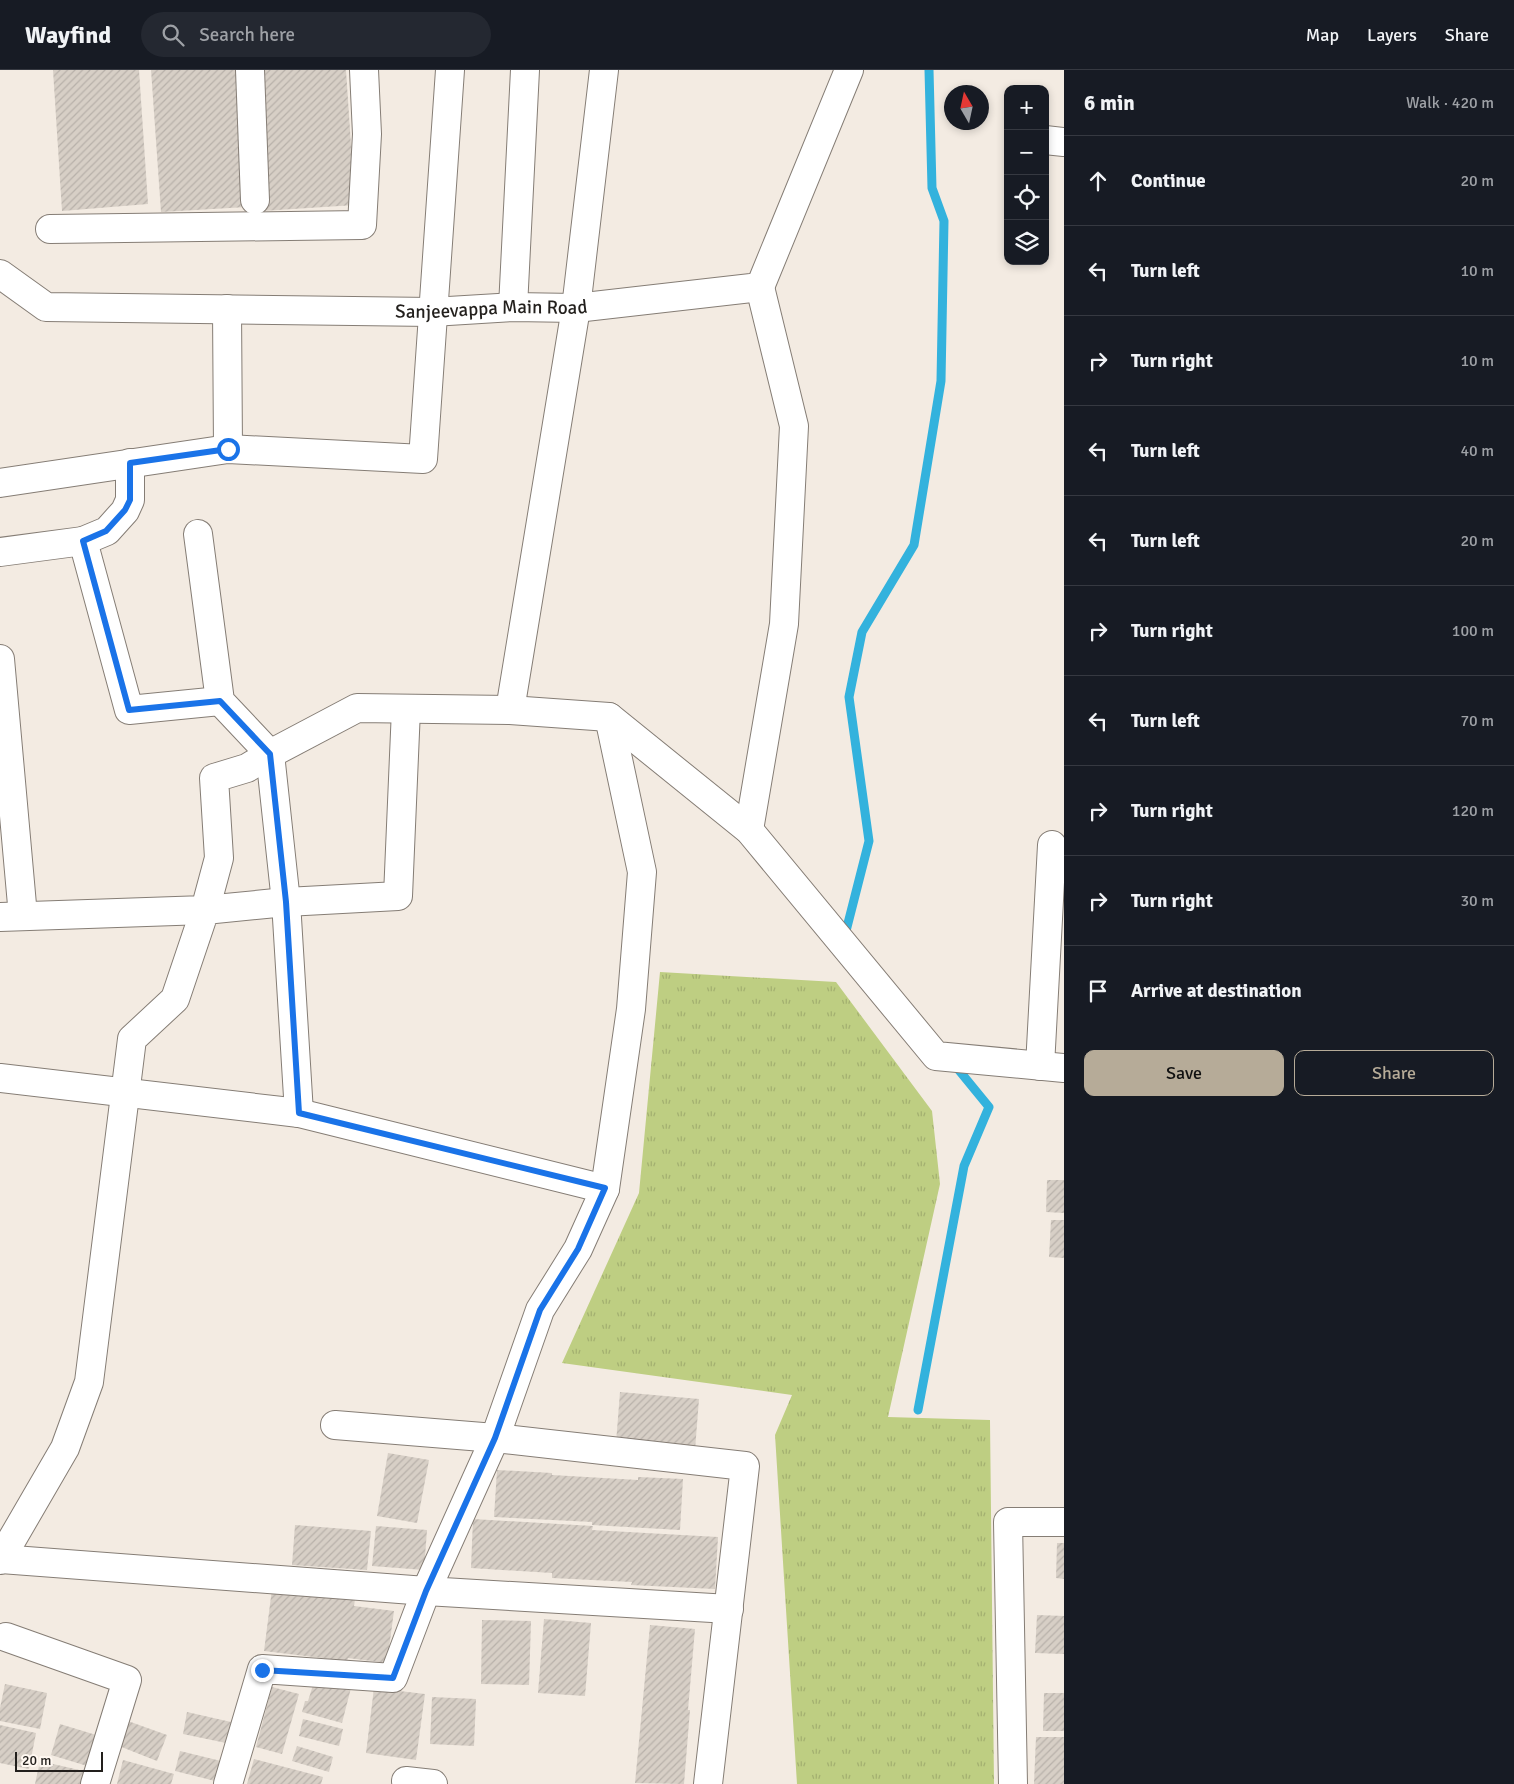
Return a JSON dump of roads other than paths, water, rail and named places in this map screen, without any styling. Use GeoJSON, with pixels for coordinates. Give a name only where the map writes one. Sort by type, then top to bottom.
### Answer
{"type":"FeatureCollection","features":[{"type":"Feature","properties":{"kind":"street"},"geometry":{"type":"LineString","coordinates":[[250,70],[254,200]]}},
{"type":"Feature","properties":{"kind":"street"},"geometry":{"type":"LineString","coordinates":[[50,229],[362,225],[367,134],[364,70]]}},
{"type":"Feature","properties":{"kind":"street"},"geometry":{"type":"LineString","coordinates":[[0,483],[228,449],[423,459],[450,70]]}},
{"type":"Feature","properties":{"kind":"street"},"geometry":{"type":"LineString","coordinates":[[513,307],[525,70]]}},
{"type":"Feature","properties":{"kind":"street"},"geometry":{"type":"LineString","coordinates":[[510,710],[576,308],[604,70]]}},
{"type":"Feature","properties":{"kind":"street"},"geometry":{"type":"LineString","coordinates":[[749,830],[784,624],[794,426],[760,287],[848,70]]}},
{"type":"Feature","properties":{"kind":"street"},"geometry":{"type":"LineString","coordinates":[[1049,140],[1064,142]]}},
{"type":"Feature","properties":{"kind":"street","name":"Sanjeevappa Main Road"},"geometry":{"type":"LineString","coordinates":[[0,274],[46,307],[432,312],[513,307],[576,308],[760,287]]}},
{"type":"Feature","properties":{"kind":"street"},"geometry":{"type":"LineString","coordinates":[[227,309],[228,449]]}},
{"type":"Feature","properties":{"kind":"street"},"geometry":{"type":"LineString","coordinates":[[0,552],[83,541],[106,531],[125,510],[130,500],[130,463]]}},
{"type":"Feature","properties":{"kind":"street"},"geometry":{"type":"LineString","coordinates":[[198,534],[220,701],[270,754],[286,902],[299,1113]]}},
{"type":"Feature","properties":{"kind":"street"},"geometry":{"type":"LineString","coordinates":[[83,541],[129,710],[220,701]]}},
{"type":"Feature","properties":{"kind":"street"},"geometry":{"type":"LineString","coordinates":[[0,658],[12,916],[205,910],[286,902],[398,896],[406,709]]}},
{"type":"Feature","properties":{"kind":"street"},"geometry":{"type":"LineString","coordinates":[[729,1609],[426,1591],[0,1559],[65,1448],[89,1382],[132,1039],[175,999],[205,910],[219,858],[214,778],[247,768],[357,708],[510,710],[609,717],[749,830],[936,1056],[1052,1067],[1052,845]]}},
{"type":"Feature","properties":{"kind":"street"},"geometry":{"type":"LineString","coordinates":[[228,1784],[262,1670],[393,1678],[426,1591],[495,1438],[540,1310],[578,1249],[605,1188],[631,1009],[642,872],[609,717]]}},
{"type":"Feature","properties":{"kind":"street"},"geometry":{"type":"LineString","coordinates":[[0,1078],[299,1113],[605,1188]]}},
{"type":"Feature","properties":{"kind":"street"},"geometry":{"type":"LineString","coordinates":[[335,1425],[495,1438],[745,1466],[708,1784]]}},
{"type":"Feature","properties":{"kind":"street"},"geometry":{"type":"LineString","coordinates":[[1013,1784],[1008,1522],[1064,1522]]}},
{"type":"Feature","properties":{"kind":"street"},"geometry":{"type":"LineString","coordinates":[[2,1643],[127,1680],[95,1784]]}},
{"type":"Feature","properties":{"kind":"street"},"geometry":{"type":"LineString","coordinates":[[406,1781],[434,1784]]}},
{"type":"Feature","properties":{"kind":"waterway"},"geometry":{"type":"LineString","coordinates":[[846,937],[869,841],[849,697],[862,632],[914,545],[941,381],[944,221],[932,188],[929,70]]}},
{"type":"Feature","properties":{"kind":"waterway"},"geometry":{"type":"LineString","coordinates":[[918,1410],[964,1166],[989,1107],[953,1063]]}}]}
